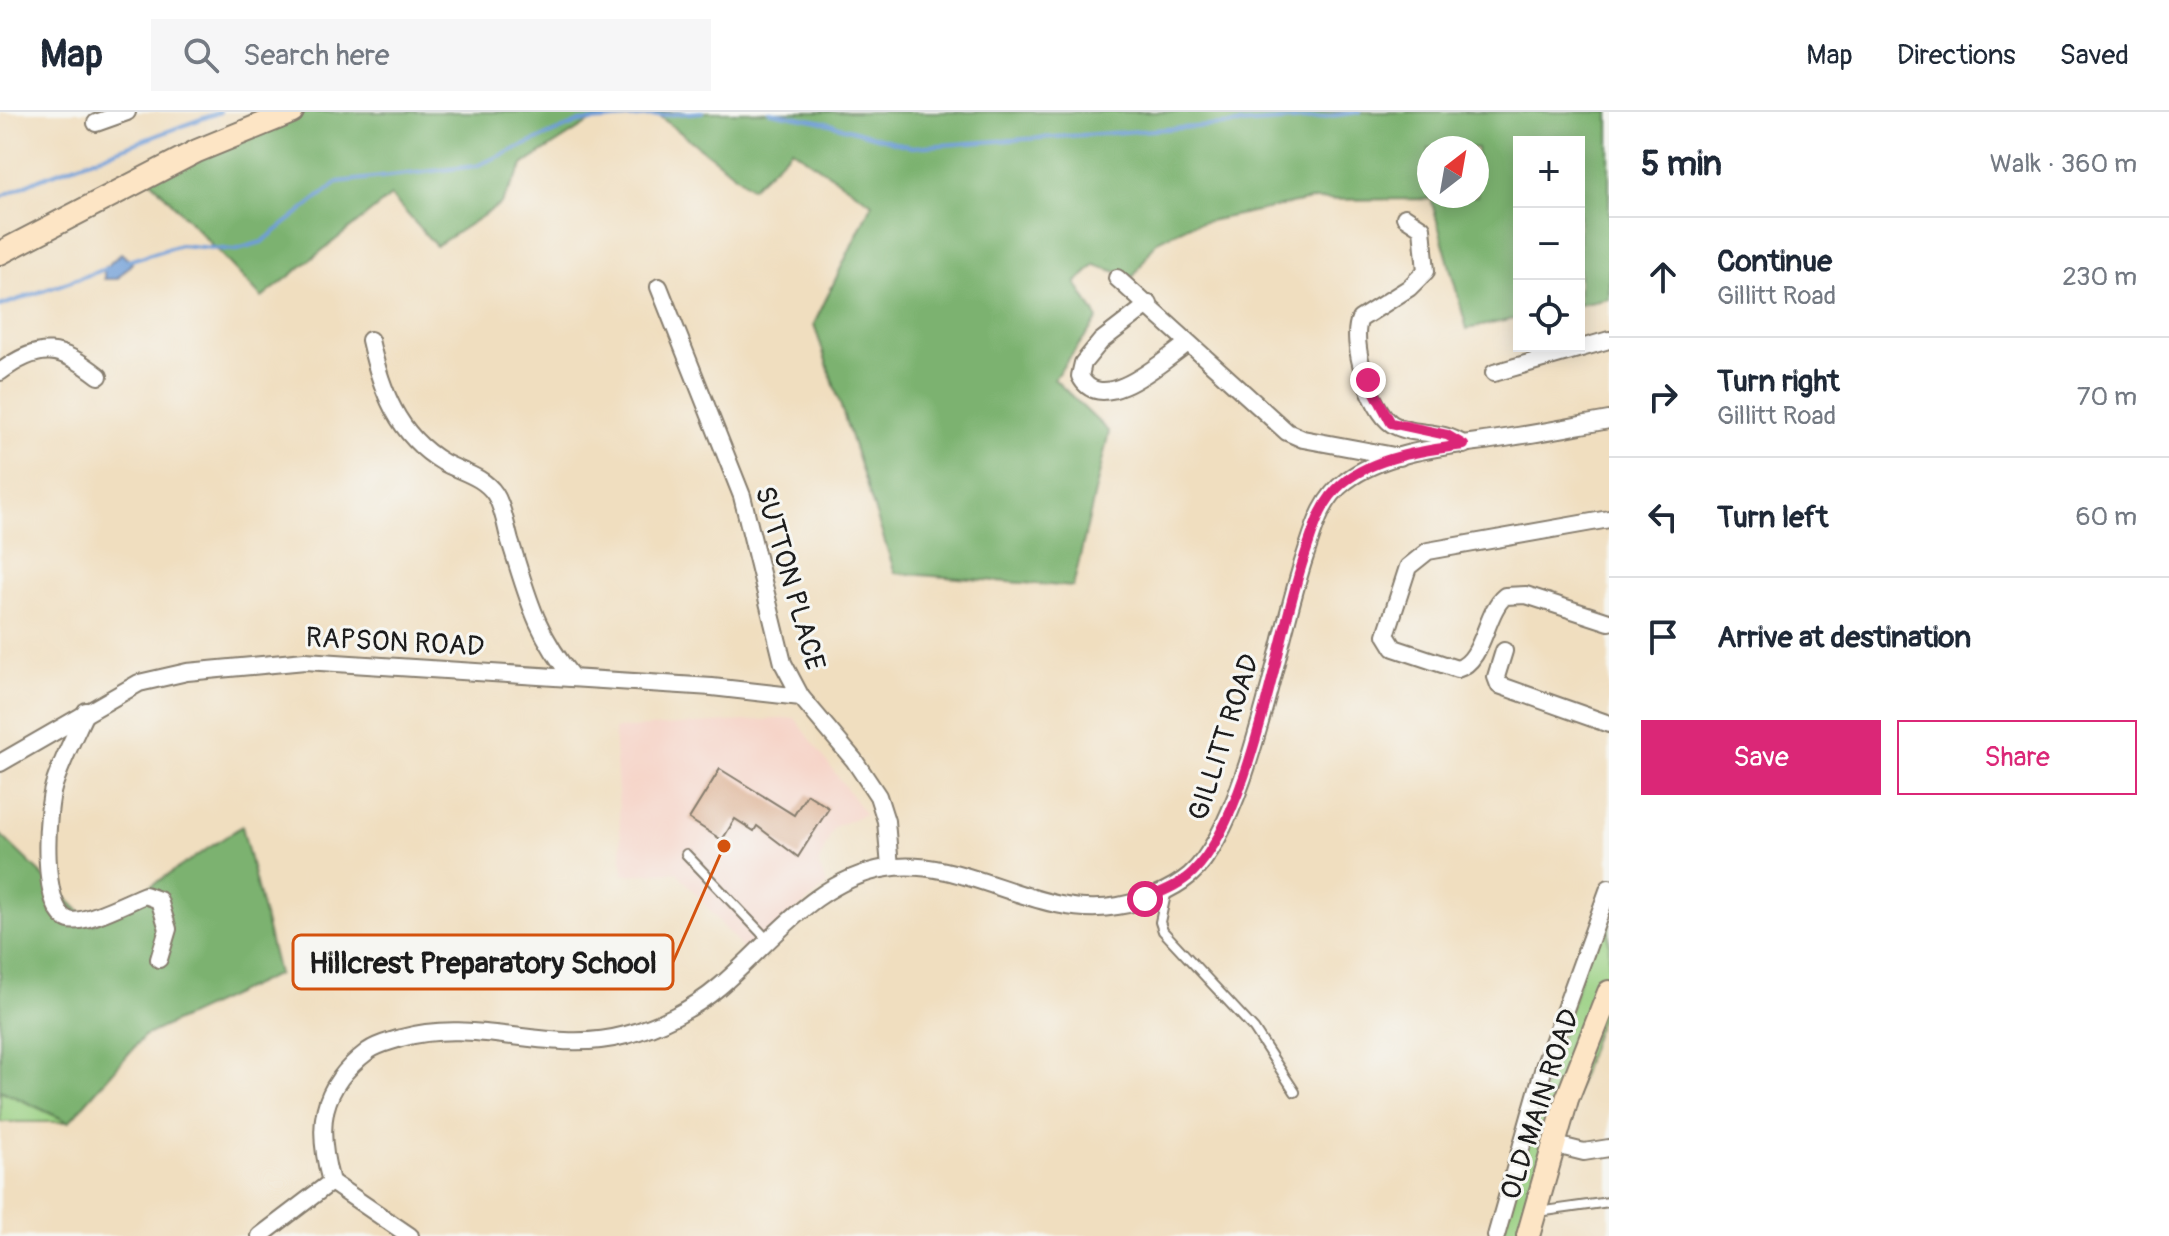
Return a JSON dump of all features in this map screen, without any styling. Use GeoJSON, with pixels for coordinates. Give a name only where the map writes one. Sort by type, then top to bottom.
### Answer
{"type":"FeatureCollection","features":[{"type":"Feature","properties":{"kind":"main road"},"geometry":{"type":"LineString","coordinates":[[0,253],[197,151],[292,112]]}},
{"type":"Feature","properties":{"kind":"main road","name":"OLD MAIN ROAD"},"geometry":{"type":"LineString","coordinates":[[1528,1236],[1552,1144],[1609,992]]}},
{"type":"Feature","properties":{"kind":"street"},"geometry":{"type":"LineString","coordinates":[[96,123],[127,112]]}},
{"type":"Feature","properties":{"kind":"street"},"geometry":{"type":"LineString","coordinates":[[1405,217],[1422,228],[1426,271],[1409,288],[1360,319],[1356,347],[1378,405],[1388,421],[1399,427],[1447,435],[1464,445]]}},
{"type":"Feature","properties":{"kind":"street"},"geometry":{"type":"LineString","coordinates":[[1117,278],[1287,432],[1303,439],[1400,457]]}},
{"type":"Feature","properties":{"kind":"street","name":"SUTTON PLACE"},"geometry":{"type":"LineString","coordinates":[[659,287],[742,496],[783,663],[801,697],[854,760],[878,796],[886,821],[890,867]]}},
{"type":"Feature","properties":{"kind":"street"},"geometry":{"type":"LineString","coordinates":[[1149,304],[1088,356],[1080,376],[1085,385],[1099,393],[1115,391],[1188,343]]}},
{"type":"Feature","properties":{"kind":"street"},"geometry":{"type":"LineString","coordinates":[[370,340],[379,380],[397,418],[442,462],[477,477],[496,495],[529,602],[547,647],[573,678]]}},
{"type":"Feature","properties":{"kind":"street"},"geometry":{"type":"LineString","coordinates":[[1494,373],[1609,340]]}},
{"type":"Feature","properties":{"kind":"street"},"geometry":{"type":"LineString","coordinates":[[0,372],[29,355],[51,350],[77,358],[99,376]]}},
{"type":"Feature","properties":{"kind":"street","name":"GILLITT ROAD"},"geometry":{"type":"LineString","coordinates":[[331,1182],[320,1138],[325,1110],[344,1073],[374,1046],[429,1031],[462,1029],[560,1041],[589,1041],[631,1034],[704,999],[828,889],[855,876],[890,867],[940,871],[1078,908],[1119,906],[1168,889],[1192,874],[1213,848],[1227,820],[1319,515],[1345,481],[1400,457],[1609,420]]}},
{"type":"Feature","properties":{"kind":"street"},"geometry":{"type":"LineString","coordinates":[[1609,519],[1428,551],[1408,567],[1386,635],[1394,648],[1457,669],[1465,666],[1501,598],[1511,594],[1541,599],[1609,622]]}},
{"type":"Feature","properties":{"kind":"street"},"geometry":{"type":"LineString","coordinates":[[1504,651],[1496,677],[1499,685],[1609,724]]}},
{"type":"Feature","properties":{"kind":"street","name":"RAPSON ROAD"},"geometry":{"type":"LineString","coordinates":[[2,759],[86,711],[156,677],[305,661],[712,687],[801,697]]}},
{"type":"Feature","properties":{"kind":"street"},"geometry":{"type":"LineString","coordinates":[[86,711],[54,786],[50,805],[49,873],[53,906],[67,919],[79,921],[145,895],[159,900],[168,929],[159,959]]}},
{"type":"Feature","properties":{"kind":"street"},"geometry":{"type":"LineString","coordinates":[[1496,1236],[1544,1067],[1609,888]]}},
{"type":"Feature","properties":{"kind":"street"},"geometry":{"type":"LineString","coordinates":[[1552,1144],[1584,1152],[1609,1148]]}},
{"type":"Feature","properties":{"kind":"street"},"geometry":{"type":"LineString","coordinates":[[260,1236],[331,1182],[410,1236]]}},
{"type":"Feature","properties":{"kind":"lane"},"geometry":{"type":"LineString","coordinates":[[686,854],[769,941]]}},
{"type":"Feature","properties":{"kind":"lane"},"geometry":{"type":"LineString","coordinates":[[1168,889],[1160,922],[1163,931],[1254,1029],[1295,1092]]}},
{"type":"Feature","properties":{"kind":"lane"},"geometry":{"type":"LineString","coordinates":[[1534,1213],[1609,1202]]}},
{"type":"Feature","properties":{"kind":"shaded area"},"geometry":{"type":"Polygon","coordinates":[[[795,718],[865,814],[834,827],[818,864],[827,885],[746,953],[677,872],[623,875],[614,729],[795,718]]]}},
{"type":"Feature","properties":{"kind":"green space"},"geometry":{"type":"Polygon","coordinates":[[[292,112],[631,112],[596,118],[524,164],[501,204],[436,246],[391,196],[262,298],[147,176],[292,112]]]}},
{"type":"Feature","properties":{"kind":"green space"},"geometry":{"type":"Polygon","coordinates":[[[654,112],[1609,112],[1609,299],[1585,304],[1585,136],[1513,136],[1513,319],[1467,329],[1433,208],[1489,208],[1489,136],[1417,136],[1417,199],[1310,200],[1190,225],[1157,241],[1133,277],[1095,265],[1076,283],[1098,319],[1054,379],[1109,432],[1073,587],[895,573],[814,324],[872,203],[792,149],[752,188],[654,112]]]}},
{"type":"Feature","properties":{"kind":"green space"},"geometry":{"type":"Polygon","coordinates":[[[242,826],[278,974],[144,1036],[69,1122],[0,1090],[0,834],[93,924],[242,826]]]}},
{"type":"Feature","properties":{"kind":"green space"},"geometry":{"type":"Polygon","coordinates":[[[1609,888],[1609,992],[1528,1236],[1496,1236],[1609,888]]]}},
{"type":"Feature","properties":{"kind":"green space"},"geometry":{"type":"Polygon","coordinates":[[[0,1090],[69,1122],[0,1122],[0,1090]]]}},
{"type":"Feature","properties":{"kind":"water"},"geometry":{"type":"Polygon","coordinates":[[[121,253],[132,263],[117,279],[104,279],[104,269],[121,253]]]}},
{"type":"Feature","properties":{"kind":"building"},"geometry":{"type":"Polygon","coordinates":[[[720,769],[794,815],[807,794],[829,808],[798,857],[757,826],[754,831],[735,819],[722,840],[689,819],[720,769]]]}},
{"type":"Feature","properties":{"kind":"waterway"},"geometry":{"type":"LineString","coordinates":[[0,197],[39,179],[220,112]]}},
{"type":"Feature","properties":{"kind":"waterway"},"geometry":{"type":"LineString","coordinates":[[128,261],[180,245],[234,250],[262,242],[338,182],[476,166],[579,122],[702,112]]}},
{"type":"Feature","properties":{"kind":"waterway"},"geometry":{"type":"LineString","coordinates":[[770,112],[819,121],[912,147],[1308,119],[1359,112]]}},
{"type":"Feature","properties":{"kind":"waterway"},"geometry":{"type":"LineString","coordinates":[[0,306],[108,268]]}},
{"type":"Feature","properties":{"kind":"place","name":"Hillcrest Preparatory School"},"geometry":{"type":"Point","coordinates":[724,846]}},
{"type":"Feature","properties":{"kind":"route"},"geometry":{"type":"LineString","coordinates":[[1145,899],[1192,874],[1222,832],[1251,747],[1299,572],[1319,515],[1332,494],[1358,473],[1381,464],[1438,448],[1464,445],[1447,435],[1391,423],[1378,405],[1368,380]]}}]}
